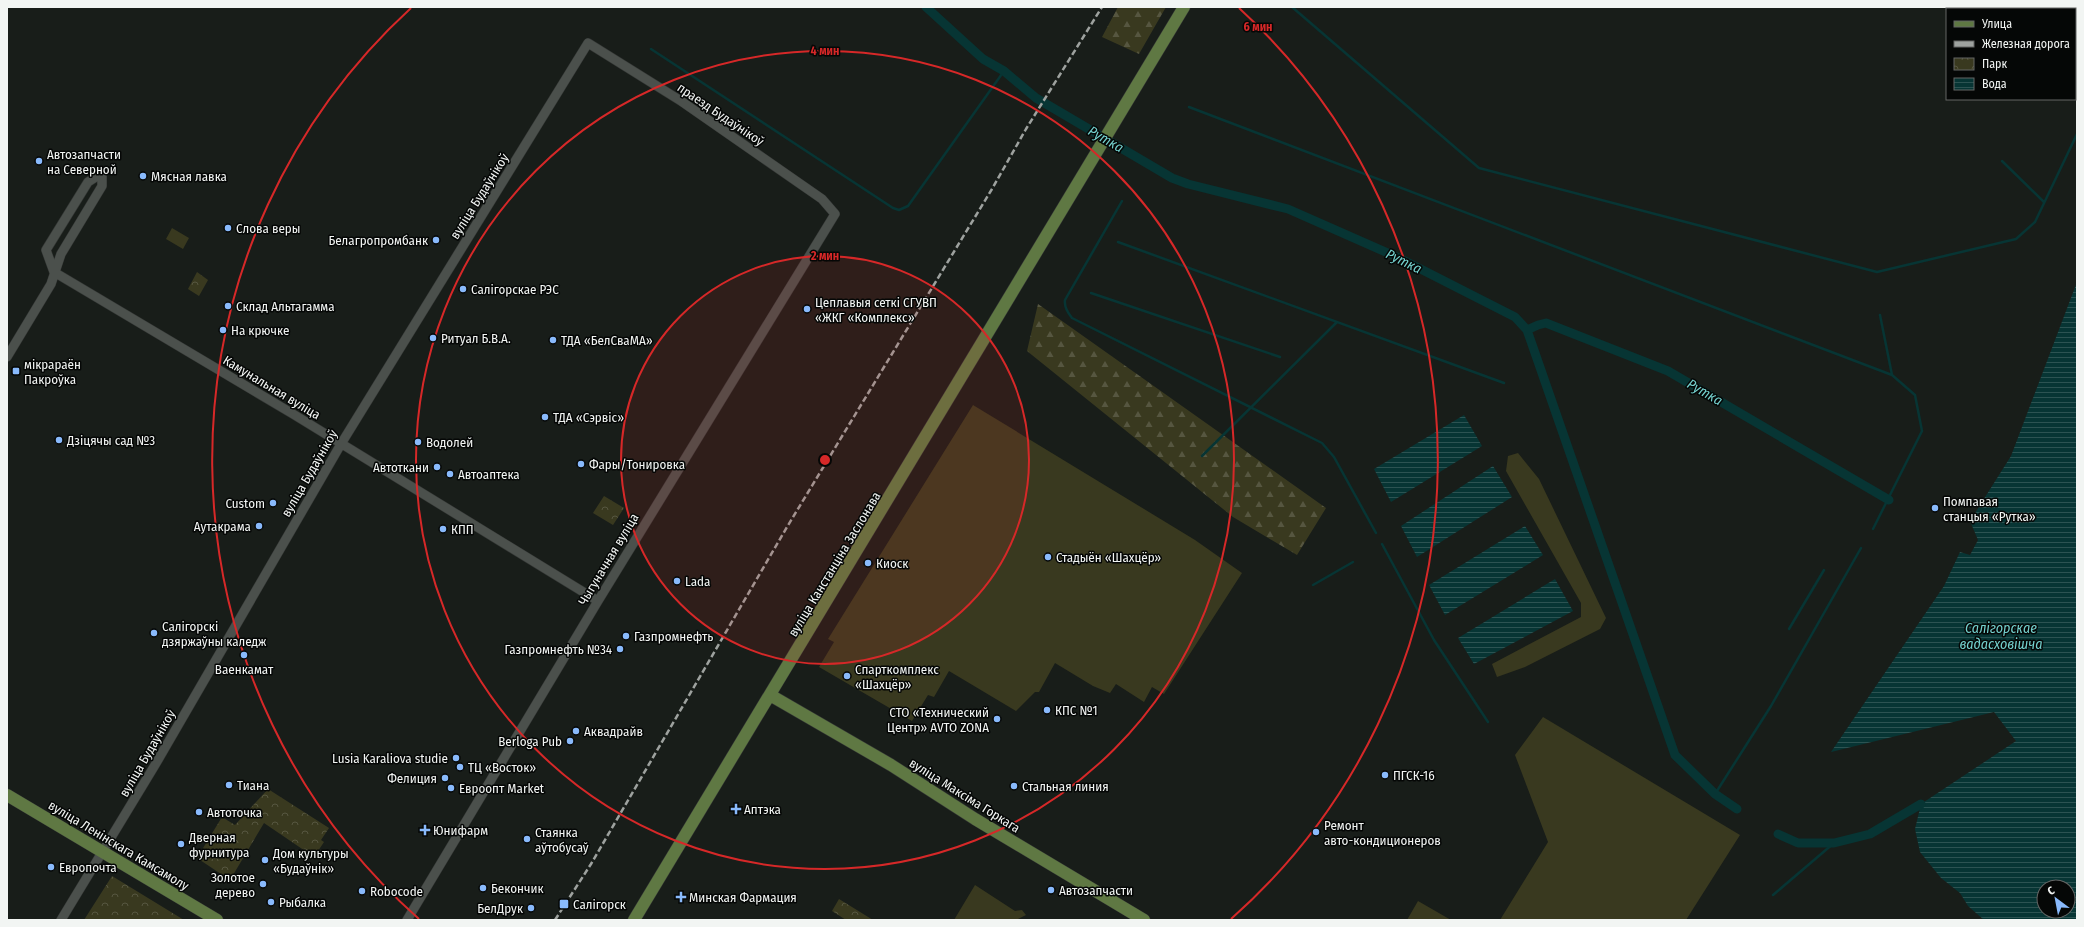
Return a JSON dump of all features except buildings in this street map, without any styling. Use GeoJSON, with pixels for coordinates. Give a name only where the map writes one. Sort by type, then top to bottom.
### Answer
{"type":"FeatureCollection","features":[{"type":"Feature","properties":{"kind":"main road","name":"вуліца Канстанціна Заслонава"},"geometry":{"type":"LineString","coordinates":[[634,920],[1184,7]]}},
{"type":"Feature","properties":{"kind":"main road","name":"вуліца Максіма Горкага"},"geometry":{"type":"LineString","coordinates":[[770,694],[890,765],[1144,920]]}},
{"type":"Feature","properties":{"kind":"main road","name":"вуліца Ленінскага Камсамолу"},"geometry":{"type":"LineString","coordinates":[[7,795],[217,920]]}},
{"type":"Feature","properties":{"kind":"street","name":"праезд Будаўнікоў"},"geometry":{"type":"LineString","coordinates":[[588,43],[681,101],[822,199],[835,214]]}},
{"type":"Feature","properties":{"kind":"street","name":"вуліца Будаўнікоў"},"geometry":{"type":"LineString","coordinates":[[61,920],[156,765],[341,444],[588,43]]}},
{"type":"Feature","properties":{"kind":"street"},"geometry":{"type":"LineString","coordinates":[[7,357],[51,284],[61,254],[102,186],[102,172],[88,182],[46,250],[54,272]]}},
{"type":"Feature","properties":{"kind":"street","name":"Чыгуначная вуліца"},"geometry":{"type":"LineString","coordinates":[[407,920],[598,601],[835,214]]}},
{"type":"Feature","properties":{"kind":"street","name":"Камунальная вуліца"},"geometry":{"type":"LineString","coordinates":[[54,272],[341,444],[598,601]]}},
{"type":"Feature","properties":{"kind":"green space"},"geometry":{"type":"Polygon","coordinates":[[[1118,7],[1166,7],[1139,54],[1102,37],[1118,7]]]}},
{"type":"Feature","properties":{"kind":"green space"},"geometry":{"type":"Polygon","coordinates":[[[172,228],[189,238],[183,249],[166,239],[172,228]]]}},
{"type":"Feature","properties":{"kind":"green space"},"geometry":{"type":"Polygon","coordinates":[[[197,272],[208,280],[199,296],[188,289],[197,272]]]}},
{"type":"Feature","properties":{"kind":"green space"},"geometry":{"type":"Polygon","coordinates":[[[1038,304],[1326,508],[1297,555],[1233,517],[1027,351],[1038,304]]]}},
{"type":"Feature","properties":{"kind":"green space","name":"Стадыён «Шахцёр»"},"geometry":{"type":"Polygon","coordinates":[[[973,405],[1195,540],[1242,573],[1164,694],[1152,687],[1144,702],[1116,684],[1110,693],[1093,686],[1055,663],[1039,692],[1035,692],[1016,711],[949,671],[934,697],[928,695],[912,721],[819,667],[834,642],[828,639],[973,405]]]}},
{"type":"Feature","properties":{"kind":"green space"},"geometry":{"type":"Polygon","coordinates":[[[1518,453],[1539,479],[1606,618],[1600,629],[1525,667],[1497,677],[1492,664],[1581,617],[1581,603],[1506,471],[1508,456],[1518,453]]]}},
{"type":"Feature","properties":{"kind":"green space"},"geometry":{"type":"Polygon","coordinates":[[[604,496],[624,508],[613,525],[593,513],[604,496]]]}},
{"type":"Feature","properties":{"kind":"green space"},"geometry":{"type":"Polygon","coordinates":[[[1543,717],[1740,835],[1686,920],[1500,920],[1548,842],[1515,755],[1543,717]]]}},
{"type":"Feature","properties":{"kind":"green space"},"geometry":{"type":"Polygon","coordinates":[[[268,789],[329,828],[321,840],[324,842],[314,857],[264,823],[230,880],[197,858],[222,817],[235,825],[268,789]]]}},
{"type":"Feature","properties":{"kind":"green space"},"geometry":{"type":"Polygon","coordinates":[[[112,876],[184,920],[84,920],[112,876]]]}},
{"type":"Feature","properties":{"kind":"green space"},"geometry":{"type":"Polygon","coordinates":[[[975,885],[1015,911],[1022,910],[1026,915],[1016,920],[954,920],[975,885]]]}},
{"type":"Feature","properties":{"kind":"green space"},"geometry":{"type":"Polygon","coordinates":[[[839,899],[873,920],[846,920],[832,911],[839,899]]]}},
{"type":"Feature","properties":{"kind":"green space"},"geometry":{"type":"Polygon","coordinates":[[[1418,901],[1451,920],[1407,920],[1418,901]]]}},
{"type":"Feature","properties":{"kind":"water","name":"Салігорскае вадасховішча"},"geometry":{"type":"Polygon","coordinates":[[[2077,282],[2077,920],[1984,920],[1968,906],[1960,893],[1941,878],[1920,852],[1915,829],[1921,804],[2016,741],[1994,712],[1831,752],[1944,586],[1960,552],[1970,555],[1978,540],[1970,521],[2011,456],[2077,282]]]}},
{"type":"Feature","properties":{"kind":"water"},"geometry":{"type":"Polygon","coordinates":[[[1464,415],[1482,446],[1391,502],[1374,469],[1464,415]]]}},
{"type":"Feature","properties":{"kind":"water"},"geometry":{"type":"Polygon","coordinates":[[[1493,466],[1512,497],[1417,557],[1401,526],[1493,466]]]}},
{"type":"Feature","properties":{"kind":"water"},"geometry":{"type":"Polygon","coordinates":[[[1525,526],[1543,555],[1445,615],[1429,585],[1525,526]]]}},
{"type":"Feature","properties":{"kind":"water"},"geometry":{"type":"Polygon","coordinates":[[[1555,579],[1573,611],[1474,664],[1458,638],[1555,579]]]}},
{"type":"Feature","properties":{"kind":"waterway","name":"Рутка"},"geometry":{"type":"LineString","coordinates":[[926,7],[983,59],[1004,71],[1036,98],[1172,178],[1188,184],[1288,209],[1397,257],[1515,317],[1527,330],[1546,323],[1668,371],[1889,500]]}},
{"type":"Feature","properties":{"kind":"waterway"},"geometry":{"type":"LineString","coordinates":[[1292,7],[1479,168],[1877,272],[2016,239],[2035,222],[2077,134]]}},
{"type":"Feature","properties":{"kind":"waterway"},"geometry":{"type":"LineString","coordinates":[[651,49],[893,208],[899,210],[908,206],[1004,71]]}},
{"type":"Feature","properties":{"kind":"waterway"},"geometry":{"type":"LineString","coordinates":[[1189,107],[1892,375],[1915,395],[1922,431],[1873,529]]}},
{"type":"Feature","properties":{"kind":"waterway"},"geometry":{"type":"LineString","coordinates":[[2002,161],[2044,202]]}},
{"type":"Feature","properties":{"kind":"waterway"},"geometry":{"type":"LineString","coordinates":[[1122,201],[1065,300],[1065,307],[1070,316],[1322,443],[1334,457],[1376,533]]}},
{"type":"Feature","properties":{"kind":"waterway"},"geometry":{"type":"LineString","coordinates":[[1118,242],[1504,383]]}},
{"type":"Feature","properties":{"kind":"waterway"},"geometry":{"type":"LineString","coordinates":[[1091,293],[1280,357]]}},
{"type":"Feature","properties":{"kind":"waterway"},"geometry":{"type":"LineString","coordinates":[[1880,315],[1892,375]]}},
{"type":"Feature","properties":{"kind":"waterway"},"geometry":{"type":"LineString","coordinates":[[1202,456],[1337,322]]}},
{"type":"Feature","properties":{"kind":"waterway"},"geometry":{"type":"LineString","coordinates":[[1527,330],[1675,755],[1715,794],[1737,809]]}},
{"type":"Feature","properties":{"kind":"waterway"},"geometry":{"type":"LineString","coordinates":[[1382,544],[1434,640],[1488,722]]}},
{"type":"Feature","properties":{"kind":"waterway"},"geometry":{"type":"LineString","coordinates":[[1715,794],[1771,706],[1861,548]]}},
{"type":"Feature","properties":{"kind":"waterway"},"geometry":{"type":"LineString","coordinates":[[1313,585],[1353,562]]}},
{"type":"Feature","properties":{"kind":"waterway"},"geometry":{"type":"LineString","coordinates":[[1789,629],[1824,570]]}},
{"type":"Feature","properties":{"kind":"waterway"},"geometry":{"type":"LineString","coordinates":[[1778,834],[1798,843],[1834,843],[1870,834],[1921,804]]}},
{"type":"Feature","properties":{"kind":"waterway"},"geometry":{"type":"LineString","coordinates":[[1773,895],[1834,843]]}},
{"type":"Feature","properties":{"kind":"railway"},"geometry":{"type":"LineString","coordinates":[[555,920],[591,864],[787,527],[992,189],[1026,129],[1102,7]]}},
{"type":"Feature","properties":{"kind":"place","name":"Автозапчасти на Северной"},"geometry":{"type":"Point","coordinates":[39,161]}},
{"type":"Feature","properties":{"kind":"place","name":"Мясная лавка"},"geometry":{"type":"Point","coordinates":[143,176]}},
{"type":"Feature","properties":{"kind":"place","name":"Слова веры"},"geometry":{"type":"Point","coordinates":[228,228]}},
{"type":"Feature","properties":{"kind":"place","name":"Белагропромбанк"},"geometry":{"type":"Point","coordinates":[436,240]}},
{"type":"Feature","properties":{"kind":"place","name":"Салігорскае РЭС"},"geometry":{"type":"Point","coordinates":[463,289]}},
{"type":"Feature","properties":{"kind":"place","name":"Склад Альтагамма"},"geometry":{"type":"Point","coordinates":[228,306]}},
{"type":"Feature","properties":{"kind":"place","name":"Цеплавыя сеткі СГУВП «ЖКГ «Комплекс»"},"geometry":{"type":"Point","coordinates":[807,309]}},
{"type":"Feature","properties":{"kind":"place","name":"На крючке"},"geometry":{"type":"Point","coordinates":[223,330]}},
{"type":"Feature","properties":{"kind":"place","name":"Ритуал Б.В.А."},"geometry":{"type":"Point","coordinates":[433,338]}},
{"type":"Feature","properties":{"kind":"place","name":"ТДА «БелСваМА»"},"geometry":{"type":"Point","coordinates":[553,340]}},
{"type":"Feature","properties":{"kind":"place","name":"мікрараён Пакроўка"},"geometry":{"type":"Point","coordinates":[16,371]}},
{"type":"Feature","properties":{"kind":"place","name":"ТДА «Сэрвіс»"},"geometry":{"type":"Point","coordinates":[545,417]}},
{"type":"Feature","properties":{"kind":"place","name":"Дзіцячы сад №3"},"geometry":{"type":"Point","coordinates":[59,440]}},
{"type":"Feature","properties":{"kind":"place","name":"Водолей"},"geometry":{"type":"Point","coordinates":[418,442]}},
{"type":"Feature","properties":{"kind":"place","name":"Фары/Тонировка"},"geometry":{"type":"Point","coordinates":[581,464]}},
{"type":"Feature","properties":{"kind":"place","name":"Автоткани"},"geometry":{"type":"Point","coordinates":[437,467]}},
{"type":"Feature","properties":{"kind":"place","name":"Автоаптека"},"geometry":{"type":"Point","coordinates":[450,474]}},
{"type":"Feature","properties":{"kind":"place","name":"Custom"},"geometry":{"type":"Point","coordinates":[273,503]}},
{"type":"Feature","properties":{"kind":"place","name":"Помпавая станцыя «Рутка»"},"geometry":{"type":"Point","coordinates":[1935,508]}},
{"type":"Feature","properties":{"kind":"place","name":"Аутакрама"},"geometry":{"type":"Point","coordinates":[259,526]}},
{"type":"Feature","properties":{"kind":"place","name":"КПП"},"geometry":{"type":"Point","coordinates":[443,529]}},
{"type":"Feature","properties":{"kind":"place","name":"Стадыён «Шахцёр»"},"geometry":{"type":"Point","coordinates":[1048,557]}},
{"type":"Feature","properties":{"kind":"place","name":"Киоск"},"geometry":{"type":"Point","coordinates":[868,563]}},
{"type":"Feature","properties":{"kind":"place","name":"Lada"},"geometry":{"type":"Point","coordinates":[677,581]}},
{"type":"Feature","properties":{"kind":"place","name":"Салігорскі дзяржаўны каледж"},"geometry":{"type":"Point","coordinates":[154,633]}},
{"type":"Feature","properties":{"kind":"place","name":"Газпромнефть"},"geometry":{"type":"Point","coordinates":[626,636]}},
{"type":"Feature","properties":{"kind":"place","name":"Газпромнефть №34"},"geometry":{"type":"Point","coordinates":[620,649]}},
{"type":"Feature","properties":{"kind":"place","name":"Ваенкамат"},"geometry":{"type":"Point","coordinates":[244,655]}},
{"type":"Feature","properties":{"kind":"place","name":"Спарткомплекс «Шахцёр»"},"geometry":{"type":"Point","coordinates":[847,676]}},
{"type":"Feature","properties":{"kind":"place","name":"КПС №1"},"geometry":{"type":"Point","coordinates":[1047,710]}},
{"type":"Feature","properties":{"kind":"place","name":"СТО «Технический Центр» AVTO ZONA"},"geometry":{"type":"Point","coordinates":[997,719]}},
{"type":"Feature","properties":{"kind":"place","name":"Аквадрайв"},"geometry":{"type":"Point","coordinates":[576,731]}},
{"type":"Feature","properties":{"kind":"place","name":"Berloga Pub"},"geometry":{"type":"Point","coordinates":[570,741]}},
{"type":"Feature","properties":{"kind":"place","name":"Lusia Karaliova studie"},"geometry":{"type":"Point","coordinates":[456,758]}},
{"type":"Feature","properties":{"kind":"place","name":"ТЦ «Восток»"},"geometry":{"type":"Point","coordinates":[460,767]}},
{"type":"Feature","properties":{"kind":"place","name":"ПГСК-16"},"geometry":{"type":"Point","coordinates":[1385,775]}},
{"type":"Feature","properties":{"kind":"place","name":"Фелиция"},"geometry":{"type":"Point","coordinates":[445,778]}},
{"type":"Feature","properties":{"kind":"place","name":"Тиана"},"geometry":{"type":"Point","coordinates":[229,785]}},
{"type":"Feature","properties":{"kind":"place","name":"Стальная линия"},"geometry":{"type":"Point","coordinates":[1014,786]}},
{"type":"Feature","properties":{"kind":"place","name":"Евроопт Market"},"geometry":{"type":"Point","coordinates":[451,788]}},
{"type":"Feature","properties":{"kind":"place","name":"Аптэка"},"geometry":{"type":"Point","coordinates":[736,809]}},
{"type":"Feature","properties":{"kind":"place","name":"Автоточка"},"geometry":{"type":"Point","coordinates":[199,812]}},
{"type":"Feature","properties":{"kind":"place","name":"Юнифарм"},"geometry":{"type":"Point","coordinates":[425,830]}},
{"type":"Feature","properties":{"kind":"place","name":"Ремонт авто-кондиционеров"},"geometry":{"type":"Point","coordinates":[1316,832]}},
{"type":"Feature","properties":{"kind":"place","name":"Стаянка аўтобусаў"},"geometry":{"type":"Point","coordinates":[527,839]}},
{"type":"Feature","properties":{"kind":"place","name":"Дверная фурнитура"},"geometry":{"type":"Point","coordinates":[181,844]}},
{"type":"Feature","properties":{"kind":"place","name":"Дом культуры «Будаўнік»"},"geometry":{"type":"Point","coordinates":[265,860]}},
{"type":"Feature","properties":{"kind":"place","name":"Европочта"},"geometry":{"type":"Point","coordinates":[51,867]}},
{"type":"Feature","properties":{"kind":"place","name":"Золотое дерево"},"geometry":{"type":"Point","coordinates":[263,884]}},
{"type":"Feature","properties":{"kind":"place","name":"Бекончик"},"geometry":{"type":"Point","coordinates":[483,888]}},
{"type":"Feature","properties":{"kind":"place","name":"Автозапчасти"},"geometry":{"type":"Point","coordinates":[1051,890]}},
{"type":"Feature","properties":{"kind":"place","name":"Robocode"},"geometry":{"type":"Point","coordinates":[362,891]}},
{"type":"Feature","properties":{"kind":"place","name":"Минская Фармация"},"geometry":{"type":"Point","coordinates":[681,897]}},
{"type":"Feature","properties":{"kind":"place","name":"Рыбалка"},"geometry":{"type":"Point","coordinates":[271,902]}},
{"type":"Feature","properties":{"kind":"place","name":"Салігорск"},"geometry":{"type":"Point","coordinates":[564,904]}},
{"type":"Feature","properties":{"kind":"place","name":"БелДрук"},"geometry":{"type":"Point","coordinates":[531,908]}}]}
